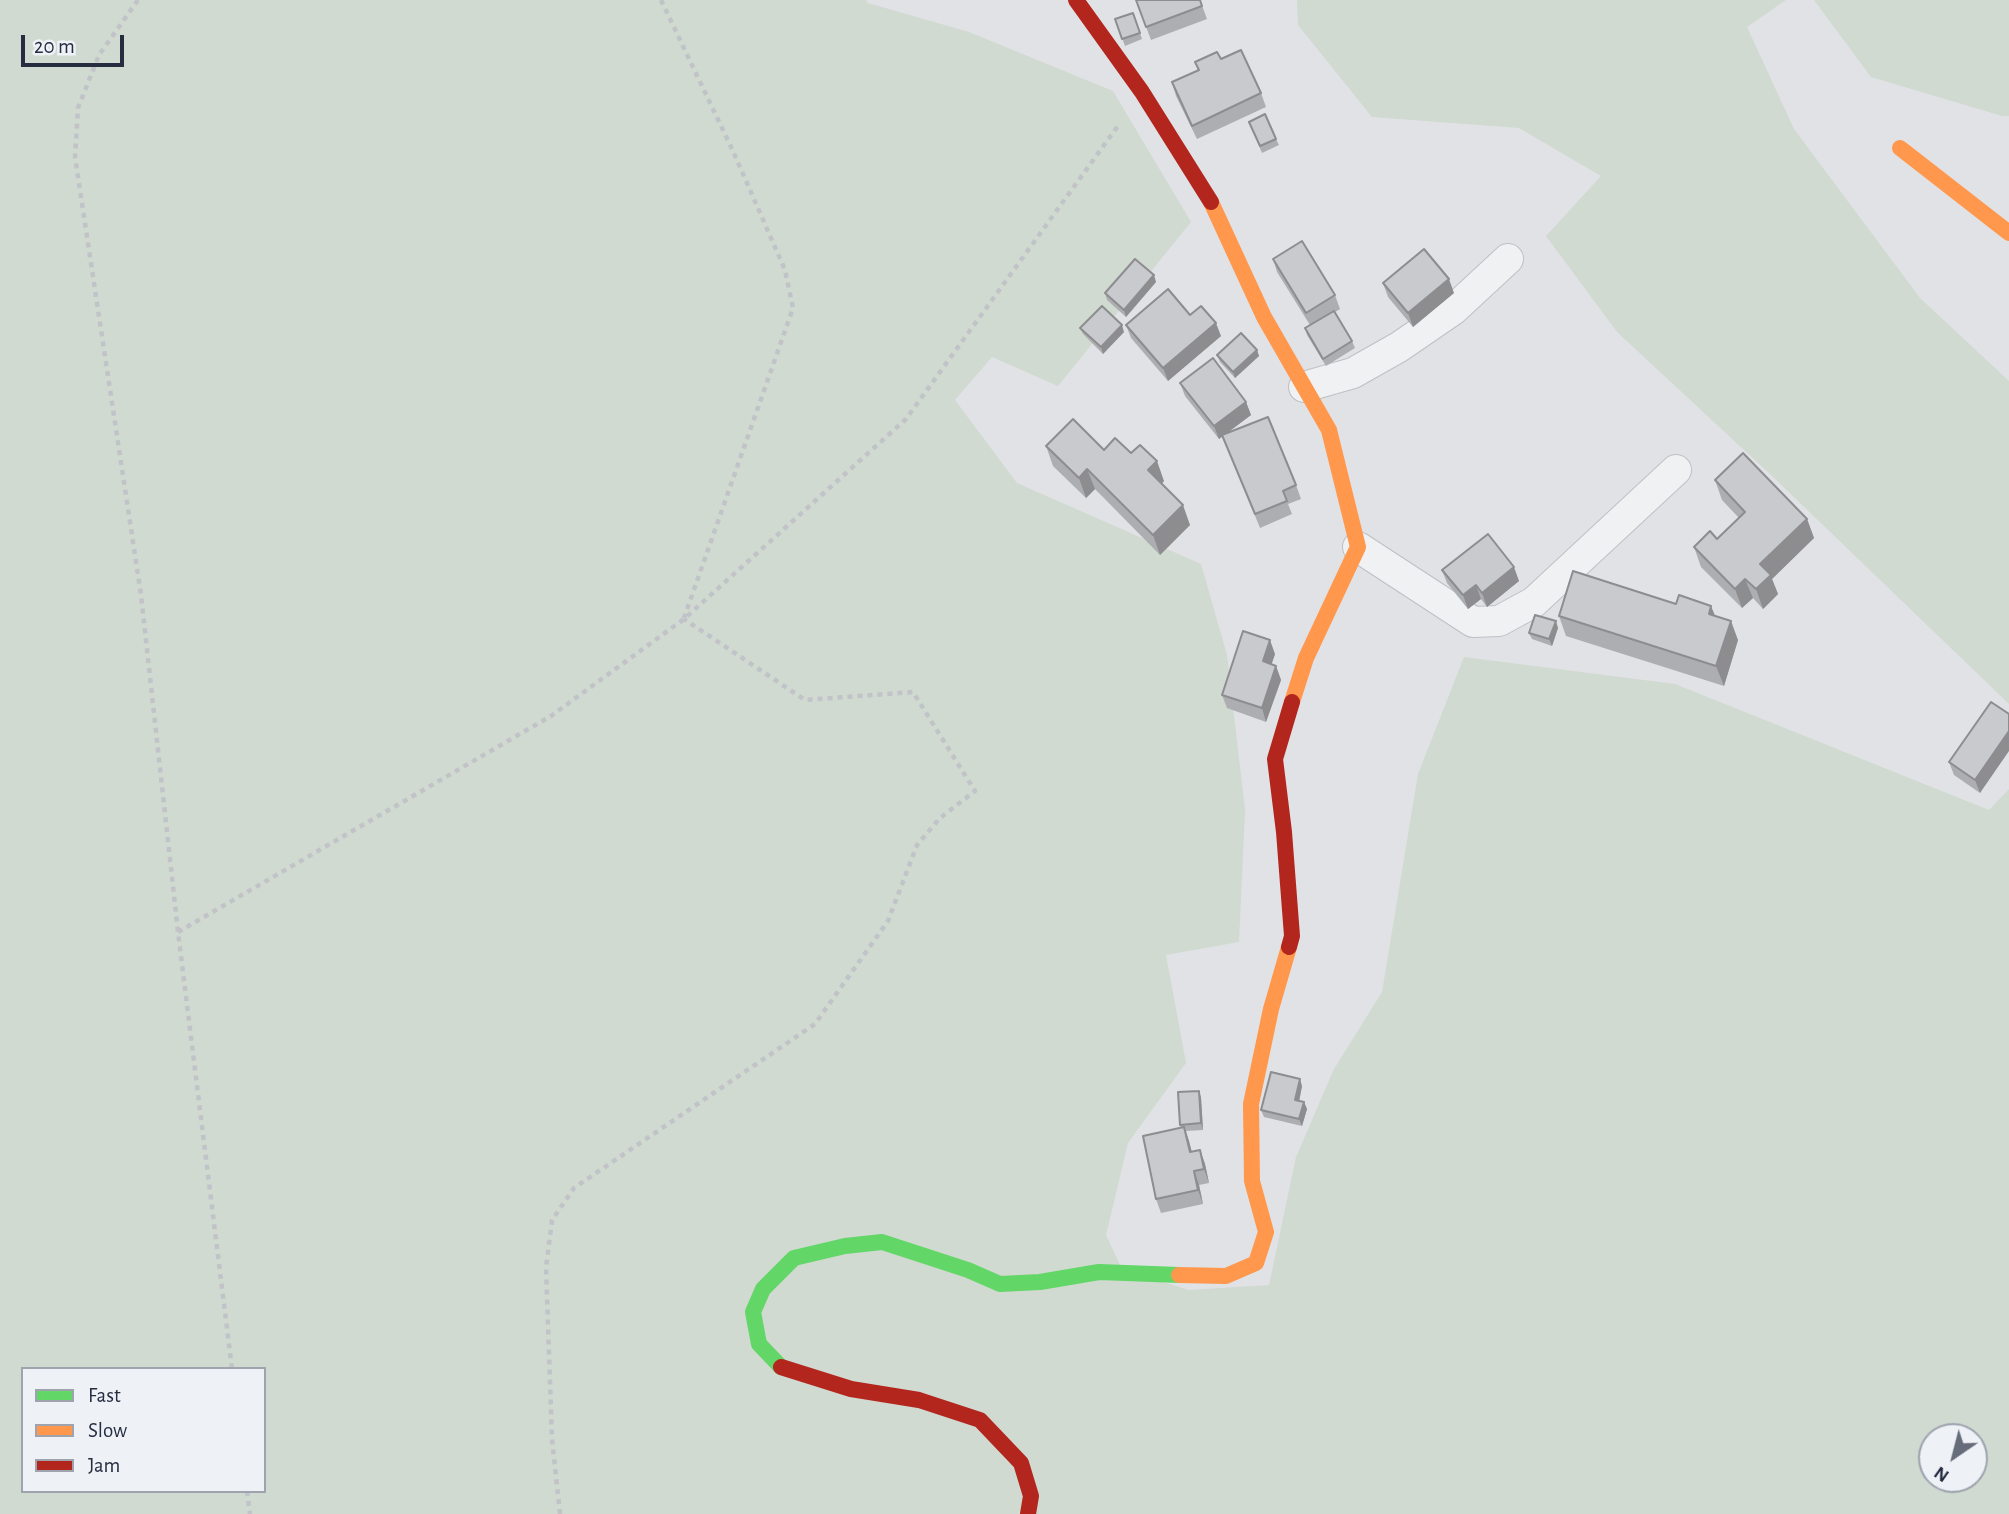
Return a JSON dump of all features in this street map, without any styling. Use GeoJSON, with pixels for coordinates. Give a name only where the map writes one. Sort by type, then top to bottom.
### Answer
{"type":"FeatureCollection","features":[{"type":"Feature","properties":{"kind":"street"},"geometry":{"type":"LineString","coordinates":[[1028,1514],[1031,1496],[1021,1463],[980,1420],[919,1400],[851,1389],[782,1368],[759,1345],[753,1312],[763,1289],[794,1258],[845,1246],[883,1242],[968,1270],[1000,1284],[1040,1282],[1099,1272],[1226,1276],[1256,1263],[1266,1232],[1252,1181],[1251,1104],[1271,1009],[1292,936],[1275,759],[1306,658],[1358,547],[1329,430],[1264,317],[1217,212],[1142,92],[1076,0]]}},
{"type":"Feature","properties":{"kind":"street"},"geometry":{"type":"LineString","coordinates":[[1900,148],[2009,233]]}},
{"type":"Feature","properties":{"kind":"street"},"geometry":{"type":"LineString","coordinates":[[1304,387],[1353,373],[1399,347],[1453,310],[1508,259]]}},
{"type":"Feature","properties":{"kind":"street"},"geometry":{"type":"LineString","coordinates":[[1358,547],[1473,622],[1499,621],[1534,602],[1676,470]]}},
{"type":"Feature","properties":{"kind":"path"},"geometry":{"type":"LineString","coordinates":[[138,0],[99,55],[78,108],[75,157],[141,595],[178,932],[232,1367]]}},
{"type":"Feature","properties":{"kind":"path"},"geometry":{"type":"LineString","coordinates":[[661,0],[785,270],[793,308],[684,618]]}},
{"type":"Feature","properties":{"kind":"path"},"geometry":{"type":"LineString","coordinates":[[178,932],[551,716],[684,618],[906,419],[1142,92]]}},
{"type":"Feature","properties":{"kind":"path"},"geometry":{"type":"LineString","coordinates":[[560,1514],[552,1439],[546,1268],[551,1220],[574,1188],[816,1024],[888,920],[917,845],[940,818],[975,790],[913,692],[805,700],[684,618]]}},
{"type":"Feature","properties":{"kind":"path"},"geometry":{"type":"LineString","coordinates":[[247,1493],[250,1514]]}},
{"type":"Feature","properties":{"kind":"shaded area"},"geometry":{"type":"Polygon","coordinates":[[[0,0],[866,0],[868,3],[969,32],[1113,91],[1191,222],[1058,386],[992,357],[955,400],[1017,483],[1201,564],[1227,655],[1245,810],[1239,942],[1166,955],[1186,1063],[1128,1143],[1106,1235],[1122,1269],[1189,1290],[1269,1285],[1296,1157],[1334,1069],[1382,992],[1418,774],[1464,657],[1675,684],[1989,810],[2009,789],[2009,1514],[0,1514],[0,0]]]}},
{"type":"Feature","properties":{"kind":"shaded area"},"geometry":{"type":"Polygon","coordinates":[[[1297,0],[1786,0],[1747,27],[1794,129],[1920,298],[2009,381],[2009,704],[1772,476],[1617,332],[1546,236],[1601,176],[1519,128],[1372,117],[1298,25],[1297,0]]]}},
{"type":"Feature","properties":{"kind":"shaded area"},"geometry":{"type":"Polygon","coordinates":[[[1814,0],[2009,0],[2009,116],[1871,77],[1814,0]]]}},
{"type":"Feature","properties":{"kind":"building"},"geometry":{"type":"Polygon","coordinates":[[[1136,0],[1200,0],[1202,6],[1146,27],[1136,0]]]}},
{"type":"Feature","properties":{"kind":"building"},"geometry":{"type":"Polygon","coordinates":[[[1133,13],[1140,33],[1122,39],[1115,19],[1133,13]]]}},
{"type":"Feature","properties":{"kind":"building"},"geometry":{"type":"Polygon","coordinates":[[[1241,50],[1261,93],[1192,126],[1172,82],[1199,70],[1195,62],[1217,52],[1221,59],[1241,50]]]}},
{"type":"Feature","properties":{"kind":"building"},"geometry":{"type":"Polygon","coordinates":[[[1265,114],[1276,139],[1260,146],[1249,122],[1265,114]]]}},
{"type":"Feature","properties":{"kind":"building"},"geometry":{"type":"Polygon","coordinates":[[[1302,241],[1335,295],[1306,313],[1273,259],[1302,241]]]}},
{"type":"Feature","properties":{"kind":"building"},"geometry":{"type":"Polygon","coordinates":[[[1424,249],[1449,279],[1408,313],[1383,283],[1424,249]]]}},
{"type":"Feature","properties":{"kind":"building"},"geometry":{"type":"Polygon","coordinates":[[[1135,259],[1154,275],[1124,310],[1105,293],[1135,259]]]}},
{"type":"Feature","properties":{"kind":"building"},"geometry":{"type":"Polygon","coordinates":[[[1168,289],[1190,315],[1201,306],[1216,323],[1163,368],[1126,325],[1168,289]]]}},
{"type":"Feature","properties":{"kind":"building"},"geometry":{"type":"Polygon","coordinates":[[[1102,306],[1122,325],[1101,347],[1080,328],[1102,306]]]}},
{"type":"Feature","properties":{"kind":"building"},"geometry":{"type":"Polygon","coordinates":[[[1334,311],[1352,341],[1323,359],[1305,328],[1334,311]]]}},
{"type":"Feature","properties":{"kind":"building"},"geometry":{"type":"Polygon","coordinates":[[[1241,333],[1257,350],[1233,372],[1217,355],[1241,333]]]}},
{"type":"Feature","properties":{"kind":"building"},"geometry":{"type":"Polygon","coordinates":[[[1213,358],[1246,402],[1214,426],[1180,383],[1213,358]]]}},
{"type":"Feature","properties":{"kind":"building"},"geometry":{"type":"Polygon","coordinates":[[[1268,417],[1296,485],[1283,491],[1287,501],[1255,514],[1222,435],[1268,417]]]}},
{"type":"Feature","properties":{"kind":"building"},"geometry":{"type":"Polygon","coordinates":[[[1073,419],[1104,450],[1115,438],[1131,453],[1140,445],[1157,461],[1148,470],[1183,505],[1153,535],[1087,469],[1079,478],[1046,446],[1073,419]]]}},
{"type":"Feature","properties":{"kind":"building"},"geometry":{"type":"Polygon","coordinates":[[[1743,453],[1807,519],[1760,564],[1771,575],[1756,589],[1745,579],[1735,589],[1694,547],[1710,531],[1717,539],[1745,512],[1715,480],[1743,453]]]}},
{"type":"Feature","properties":{"kind":"building"},"geometry":{"type":"Polygon","coordinates":[[[1488,534],[1514,567],[1482,593],[1476,585],[1463,595],[1442,570],[1488,534]]]}},
{"type":"Feature","properties":{"kind":"building"},"geometry":{"type":"Polygon","coordinates":[[[1573,571],[1676,604],[1679,595],[1711,606],[1709,614],[1731,621],[1716,666],[1559,616],[1573,571]]]}},
{"type":"Feature","properties":{"kind":"building"},"geometry":{"type":"Polygon","coordinates":[[[1535,615],[1556,621],[1549,639],[1529,633],[1535,615]]]}},
{"type":"Feature","properties":{"kind":"building"},"geometry":{"type":"Polygon","coordinates":[[[1243,631],[1270,640],[1263,661],[1276,666],[1262,708],[1222,695],[1243,631]]]}},
{"type":"Feature","properties":{"kind":"building"},"geometry":{"type":"Polygon","coordinates":[[[1991,702],[2009,714],[2009,731],[1975,780],[1949,762],[1991,702]]]}},
{"type":"Feature","properties":{"kind":"building"},"geometry":{"type":"Polygon","coordinates":[[[1271,1072],[1300,1079],[1295,1100],[1304,1102],[1299,1119],[1261,1110],[1271,1072]]]}},
{"type":"Feature","properties":{"kind":"building"},"geometry":{"type":"Polygon","coordinates":[[[1199,1091],[1201,1123],[1180,1125],[1178,1092],[1199,1091]]]}},
{"type":"Feature","properties":{"kind":"building"},"geometry":{"type":"Polygon","coordinates":[[[1184,1127],[1190,1152],[1200,1150],[1204,1169],[1194,1171],[1198,1190],[1156,1199],[1143,1136],[1184,1127]]]}},
{"type":"Feature","properties":{"kind":"traffic: fast"},"geometry":{"type":"LineString","coordinates":[[781,1367],[759,1344],[753,1312],[763,1289],[794,1258],[845,1246],[882,1242],[968,1270],[1000,1284],[1040,1282],[1099,1272],[1179,1275]]}},
{"type":"Feature","properties":{"kind":"traffic: slow"},"geometry":{"type":"LineString","coordinates":[[1900,148],[2009,233]]}},
{"type":"Feature","properties":{"kind":"traffic: slow"},"geometry":{"type":"LineString","coordinates":[[1211,202],[1264,317],[1329,430],[1358,547],[1306,658],[1292,702]]}},
{"type":"Feature","properties":{"kind":"traffic: slow"},"geometry":{"type":"LineString","coordinates":[[1179,1275],[1226,1276],[1256,1263],[1266,1232],[1252,1181],[1251,1104],[1271,1009],[1289,947]]}},
{"type":"Feature","properties":{"kind":"traffic: jam"},"geometry":{"type":"LineString","coordinates":[[1076,0],[1142,92],[1211,202]]}},
{"type":"Feature","properties":{"kind":"traffic: jam"},"geometry":{"type":"LineString","coordinates":[[1289,947],[1292,936],[1275,759],[1292,702]]}},
{"type":"Feature","properties":{"kind":"traffic: jam"},"geometry":{"type":"LineString","coordinates":[[781,1367],[851,1389],[919,1400],[980,1420],[1021,1463],[1031,1496],[1028,1514]]}}]}
